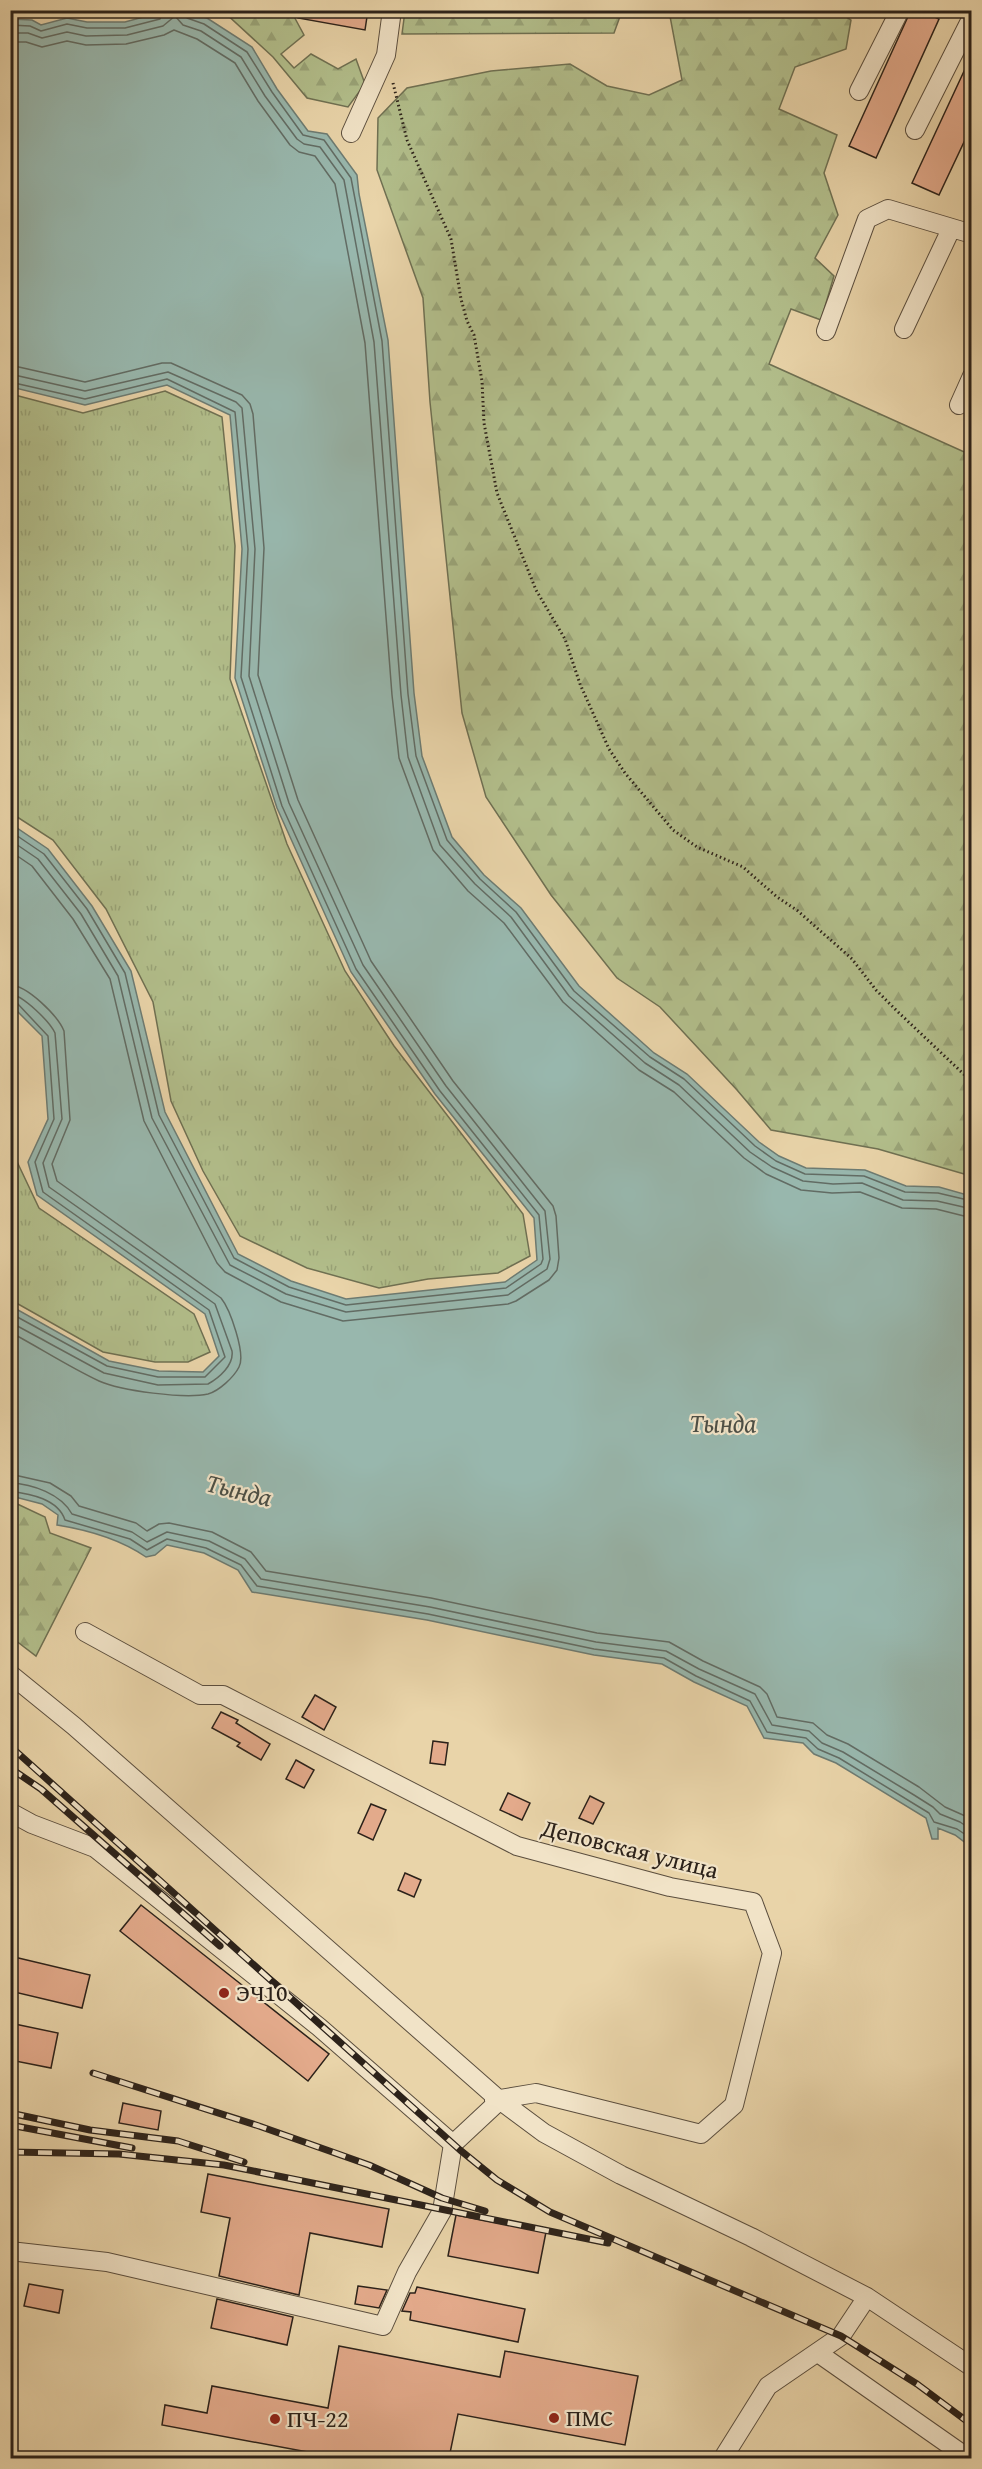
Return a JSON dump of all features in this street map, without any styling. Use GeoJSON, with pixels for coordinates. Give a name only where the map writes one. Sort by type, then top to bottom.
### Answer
{"type":"FeatureCollection","features":[{"type":"Feature","properties":{"kind":"street"},"geometry":{"type":"LineString","coordinates":[[351,133],[386,55],[392,10]]}},
{"type":"Feature","properties":{"kind":"street"},"geometry":{"type":"LineString","coordinates":[[859,91],[900,10]]}},
{"type":"Feature","properties":{"kind":"street"},"geometry":{"type":"LineString","coordinates":[[915,130],[972,17]]}},
{"type":"Feature","properties":{"kind":"street"},"geometry":{"type":"LineString","coordinates":[[826,331],[867,219],[888,209],[972,234]]}},
{"type":"Feature","properties":{"kind":"street"},"geometry":{"type":"LineString","coordinates":[[904,329],[951,229]]}},
{"type":"Feature","properties":{"kind":"street"},"geometry":{"type":"LineString","coordinates":[[959,405],[972,376]]}},
{"type":"Feature","properties":{"kind":"street","name":"Деповская улица"},"geometry":{"type":"LineString","coordinates":[[84,1632],[200,1695],[223,1695],[517,1846],[670,1887],[753,1902],[772,1953],[734,2105],[701,2134],[536,2092],[498,2098]]}},
{"type":"Feature","properties":{"kind":"street"},"geometry":{"type":"LineString","coordinates":[[10,1674],[74,1726],[498,2098],[544,2133],[867,2297],[972,2367]]}},
{"type":"Feature","properties":{"kind":"street"},"geometry":{"type":"LineString","coordinates":[[10,1812],[32,1824],[95,1848],[319,2027],[453,2144]]}},
{"type":"Feature","properties":{"kind":"street"},"geometry":{"type":"LineString","coordinates":[[10,2251],[107,2262],[382,2326],[407,2272],[442,2211],[453,2144],[498,2102],[494,2100],[498,2098]]}},
{"type":"Feature","properties":{"kind":"street"},"geometry":{"type":"LineString","coordinates":[[723,2458],[768,2386],[818,2354],[841,2336],[867,2297]]}},
{"type":"Feature","properties":{"kind":"street"},"geometry":{"type":"LineString","coordinates":[[818,2354],[968,2458]]}},
{"type":"Feature","properties":{"kind":"path"},"geometry":{"type":"LineString","coordinates":[[386,55],[407,140],[451,238],[461,298],[467,321],[474,335],[482,381],[484,423],[497,493],[536,590],[565,639],[580,684],[609,749],[673,830],[697,848],[743,867],[777,897],[798,911],[852,959],[876,990],[972,1082]]}},
{"type":"Feature","properties":{"kind":"green space"},"geometry":{"type":"Polygon","coordinates":[[[405,10],[622,11],[614,33],[402,34],[405,10]]]}},
{"type":"Feature","properties":{"kind":"green space"},"geometry":{"type":"Polygon","coordinates":[[[223,11],[291,11],[304,35],[281,54],[294,68],[311,54],[338,69],[356,59],[365,84],[348,107],[307,98],[273,57],[223,11]]]}},
{"type":"Feature","properties":{"kind":"green space"},"geometry":{"type":"Polygon","coordinates":[[[669,11],[837,11],[851,20],[846,49],[795,67],[779,109],[837,135],[824,173],[838,215],[815,258],[834,276],[821,320],[791,309],[769,364],[971,455],[971,1176],[878,1149],[771,1130],[660,1007],[617,978],[551,895],[486,797],[462,713],[430,402],[423,298],[377,170],[378,118],[407,88],[491,71],[570,64],[607,86],[649,95],[682,80],[669,11]]]}},
{"type":"Feature","properties":{"kind":"green space"},"geometry":{"type":"Polygon","coordinates":[[[165,391],[222,417],[235,546],[230,679],[287,844],[345,971],[394,1046],[523,1214],[530,1256],[498,1273],[428,1279],[379,1288],[307,1268],[240,1236],[203,1171],[171,1101],[153,1002],[106,909],[53,840],[11,813],[11,394],[83,413],[165,391]]]}},
{"type":"Feature","properties":{"kind":"green space"},"geometry":{"type":"Polygon","coordinates":[[[11,1149],[39,1208],[194,1314],[210,1352],[188,1362],[155,1362],[103,1352],[11,1300],[11,1149]]]}},
{"type":"Feature","properties":{"kind":"green space"},"geometry":{"type":"Polygon","coordinates":[[[11,1501],[45,1517],[50,1533],[91,1548],[36,1656],[11,1637],[11,1501]]]}},
{"type":"Feature","properties":{"kind":"water","name":"Тында"},"geometry":{"type":"Polygon","coordinates":[[[169,10],[207,18],[252,47],[277,89],[308,131],[327,134],[357,175],[388,340],[414,693],[422,756],[452,837],[484,875],[521,908],[579,986],[654,1053],[687,1074],[759,1142],[779,1156],[806,1168],[865,1170],[906,1186],[939,1187],[971,1196],[971,1847],[955,1835],[938,1828],[938,1839],[932,1839],[926,1818],[836,1763],[814,1754],[803,1743],[764,1738],[747,1706],[694,1682],[662,1664],[594,1655],[427,1620],[252,1592],[238,1570],[204,1553],[167,1545],[155,1555],[146,1557],[103,1536],[57,1525],[58,1515],[42,1504],[11,1496],[11,1306],[109,1361],[159,1371],[203,1372],[219,1356],[205,1314],[37,1195],[28,1162],[48,1119],[42,1036],[11,1005],[11,824],[48,849],[92,906],[131,971],[165,1112],[238,1254],[291,1281],[346,1299],[505,1282],[537,1260],[534,1218],[435,1094],[351,972],[277,808],[235,678],[242,549],[230,415],[167,385],[85,405],[11,387],[11,19],[32,20],[41,25],[67,18],[87,22],[125,22],[169,10]]]}},
{"type":"Feature","properties":{"kind":"building"},"geometry":{"type":"Polygon","coordinates":[[[299,10],[368,10],[365,30],[298,18],[299,10]]]}},
{"type":"Feature","properties":{"kind":"building"},"geometry":{"type":"Polygon","coordinates":[[[911,10],[920,10],[939,19],[876,158],[849,146],[911,10]]]}},
{"type":"Feature","properties":{"kind":"building"},"geometry":{"type":"Polygon","coordinates":[[[972,54],[972,125],[939,195],[912,183],[972,54]]]}},
{"type":"Feature","properties":{"kind":"building"},"geometry":{"type":"Polygon","coordinates":[[[315,1695],[336,1707],[324,1730],[302,1717],[315,1695]]]}},
{"type":"Feature","properties":{"kind":"building"},"geometry":{"type":"Polygon","coordinates":[[[221,1712],[238,1720],[236,1723],[270,1744],[261,1760],[237,1746],[240,1743],[212,1728],[221,1712]]]}},
{"type":"Feature","properties":{"kind":"building"},"geometry":{"type":"Polygon","coordinates":[[[433,1741],[448,1743],[445,1765],[430,1763],[433,1741]]]}},
{"type":"Feature","properties":{"kind":"building"},"geometry":{"type":"Polygon","coordinates":[[[296,1760],[314,1770],[304,1788],[286,1779],[296,1760]]]}},
{"type":"Feature","properties":{"kind":"building"},"geometry":{"type":"Polygon","coordinates":[[[508,1793],[530,1803],[522,1820],[500,1810],[508,1793]]]}},
{"type":"Feature","properties":{"kind":"building"},"geometry":{"type":"Polygon","coordinates":[[[590,1796],[604,1803],[593,1824],[579,1818],[590,1796]]]}},
{"type":"Feature","properties":{"kind":"building"},"geometry":{"type":"Polygon","coordinates":[[[371,1804],[386,1810],[373,1840],[358,1833],[371,1804]]]}},
{"type":"Feature","properties":{"kind":"building"},"geometry":{"type":"Polygon","coordinates":[[[405,1873],[421,1880],[414,1897],[398,1890],[405,1873]]]}},
{"type":"Feature","properties":{"kind":"building","name":"ЭЧ10"},"geometry":{"type":"Polygon","coordinates":[[[141,1905],[329,2054],[308,2081],[120,1931],[141,1905]]]}},
{"type":"Feature","properties":{"kind":"building"},"geometry":{"type":"Polygon","coordinates":[[[10,1956],[90,1975],[82,2008],[10,1991],[10,1956]]]}},
{"type":"Feature","properties":{"kind":"building"},"geometry":{"type":"Polygon","coordinates":[[[10,2023],[58,2033],[51,2068],[10,2060],[10,2023]]]}},
{"type":"Feature","properties":{"kind":"building"},"geometry":{"type":"Polygon","coordinates":[[[123,2103],[161,2111],[158,2130],[119,2123],[123,2103]]]}},
{"type":"Feature","properties":{"kind":"building"},"geometry":{"type":"Polygon","coordinates":[[[208,2174],[389,2209],[382,2247],[310,2233],[299,2295],[219,2276],[230,2218],[201,2212],[208,2174]]]}},
{"type":"Feature","properties":{"kind":"building"},"geometry":{"type":"Polygon","coordinates":[[[456,2215],[546,2232],[538,2273],[448,2256],[456,2215]]]}},
{"type":"Feature","properties":{"kind":"building"},"geometry":{"type":"Polygon","coordinates":[[[29,2284],[63,2290],[59,2313],[24,2306],[29,2284]]]}},
{"type":"Feature","properties":{"kind":"building"},"geometry":{"type":"Polygon","coordinates":[[[358,2286],[387,2290],[379,2308],[355,2304],[358,2286]]]}},
{"type":"Feature","properties":{"kind":"building"},"geometry":{"type":"Polygon","coordinates":[[[417,2287],[525,2309],[518,2342],[410,2320],[411,2312],[402,2311],[410,2293],[415,2293],[417,2287]]]}},
{"type":"Feature","properties":{"kind":"building"},"geometry":{"type":"Polygon","coordinates":[[[217,2299],[293,2317],[287,2345],[211,2328],[217,2299]]]}},
{"type":"Feature","properties":{"kind":"building"},"geometry":{"type":"Polygon","coordinates":[[[339,2346],[500,2377],[505,2351],[638,2376],[625,2445],[458,2414],[449,2458],[340,2458],[162,2425],[165,2405],[207,2413],[212,2386],[328,2408],[339,2346]]]}},
{"type":"Feature","properties":{"kind":"railway"},"geometry":{"type":"LineString","coordinates":[[10,1746],[460,2150],[497,2180],[550,2212],[841,2336],[917,2384],[972,2425]]}},
{"type":"Feature","properties":{"kind":"railway"},"geometry":{"type":"LineString","coordinates":[[10,1768],[41,1789],[220,1946]]}},
{"type":"Feature","properties":{"kind":"railway"},"geometry":{"type":"LineString","coordinates":[[93,2073],[259,2126],[369,2165],[442,2198],[485,2211]]}},
{"type":"Feature","properties":{"kind":"railway"},"geometry":{"type":"LineString","coordinates":[[10,2113],[90,2130],[178,2141],[244,2162]]}},
{"type":"Feature","properties":{"kind":"railway"},"geometry":{"type":"LineString","coordinates":[[10,2125],[132,2148]]}},
{"type":"Feature","properties":{"kind":"railway"},"geometry":{"type":"LineString","coordinates":[[10,2152],[119,2154],[224,2165],[608,2243]]}},
{"type":"Feature","properties":{"kind":"place","name":"ЭЧ10"},"geometry":{"type":"Point","coordinates":[224,1993]}},
{"type":"Feature","properties":{"kind":"place","name":"ПМС"},"geometry":{"type":"Point","coordinates":[554,2418]}},
{"type":"Feature","properties":{"kind":"place","name":"ПЧ-22"},"geometry":{"type":"Point","coordinates":[275,2419]}}]}
